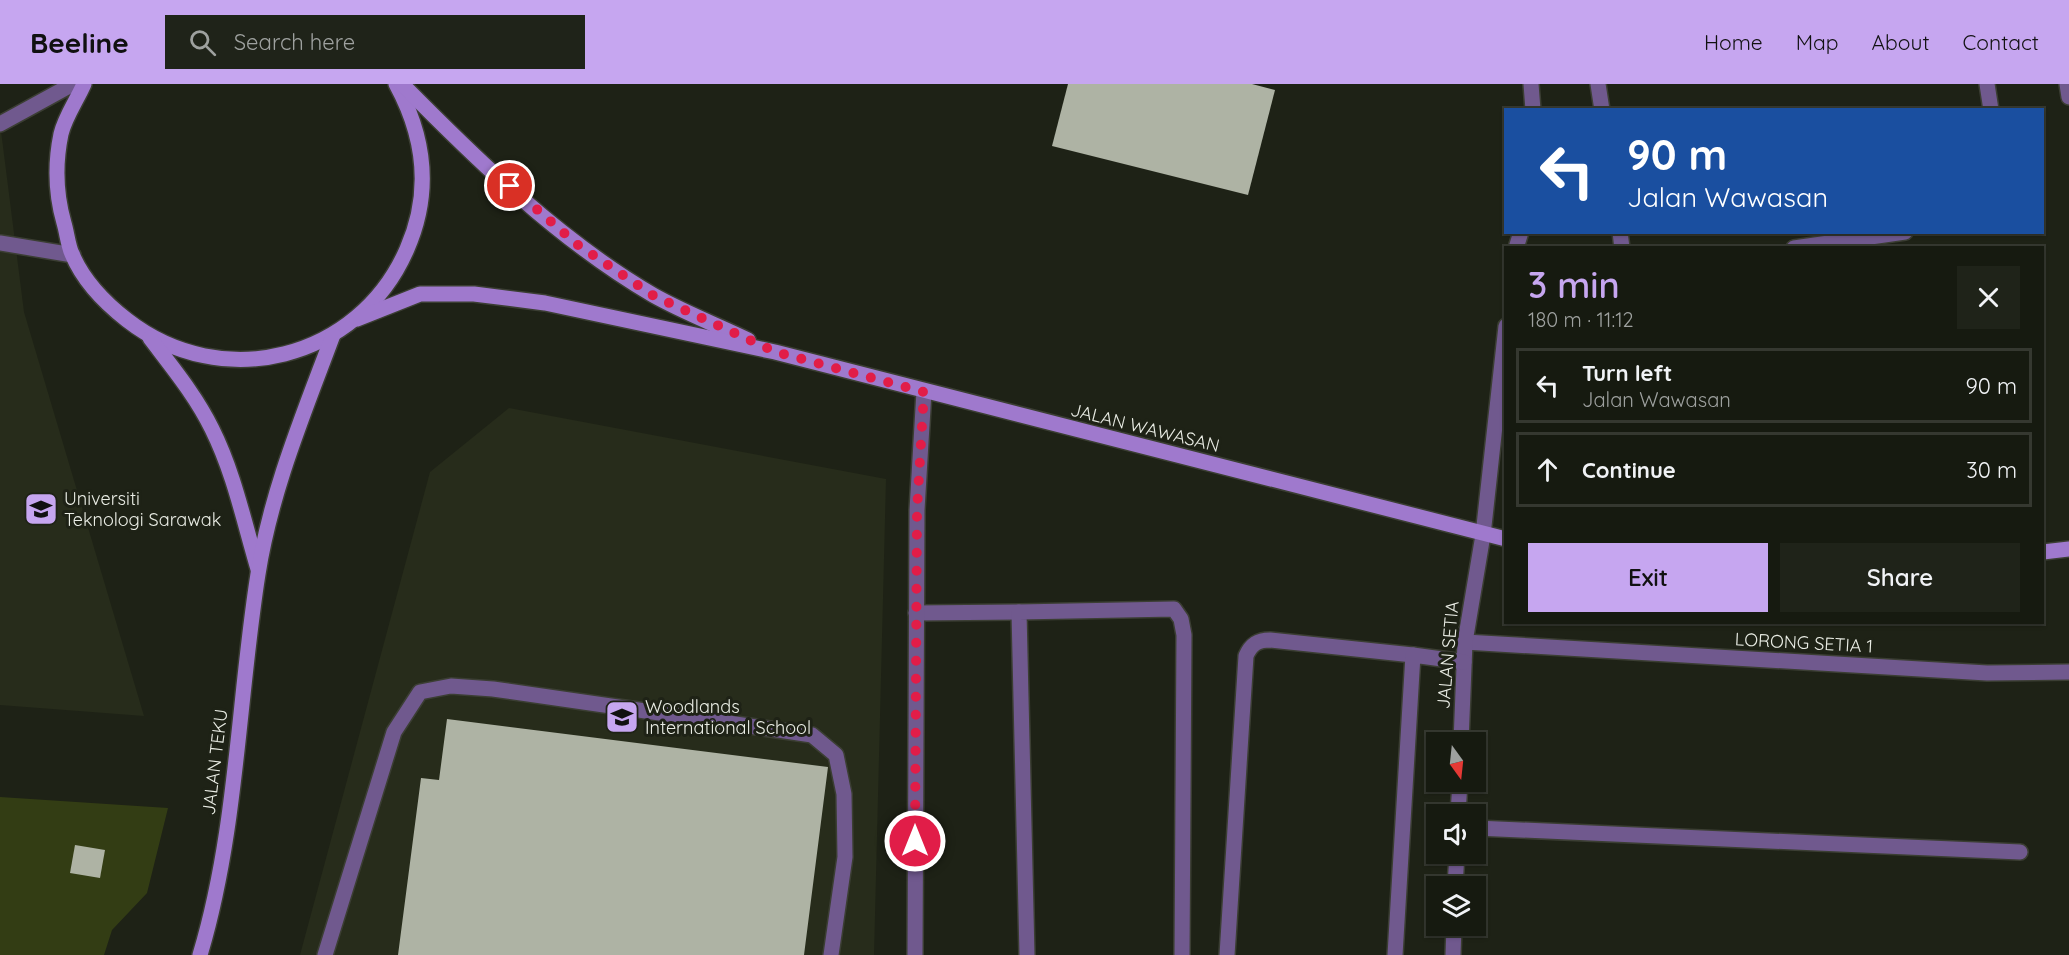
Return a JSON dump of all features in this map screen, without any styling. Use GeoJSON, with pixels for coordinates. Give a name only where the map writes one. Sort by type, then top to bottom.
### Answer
{"type":"FeatureCollection","features":[{"type":"Feature","properties":{"kind":"main road"},"geometry":{"type":"LineString","coordinates":[[84,84],[62,133],[56,195],[73,255],[105,302],[150,338],[190,391],[212,428],[229,467],[258,572]]}},
{"type":"Feature","properties":{"kind":"main road"},"geometry":{"type":"LineString","coordinates":[[150,338],[210,359],[274,358],[333,336],[357,319],[395,277],[417,225],[424,169],[412,113],[396,84]]}},
{"type":"Feature","properties":{"kind":"main road"},"geometry":{"type":"LineString","coordinates":[[402,84],[459,142],[578,245],[654,296],[776,352]]}},
{"type":"Feature","properties":{"kind":"main road"},"geometry":{"type":"LineString","coordinates":[[357,319],[420,294],[474,294],[545,303],[776,352]]}},
{"type":"Feature","properties":{"kind":"main road","name":"JALAN TEKU"},"geometry":{"type":"LineString","coordinates":[[200,955],[210,921],[225,842],[258,572],[281,478],[333,336]]}},
{"type":"Feature","properties":{"kind":"main road","name":"JALAN WAWASAN"},"geometry":{"type":"LineString","coordinates":[[776,352],[924,392],[1504,539]]}},
{"type":"Feature","properties":{"kind":"main road"},"geometry":{"type":"LineString","coordinates":[[2044,552],[2069,549]]}},
{"type":"Feature","properties":{"kind":"street"},"geometry":{"type":"LineString","coordinates":[[0,124],[73,84]]}},
{"type":"Feature","properties":{"kind":"street"},"geometry":{"type":"LineString","coordinates":[[1531,84],[1533,108]]}},
{"type":"Feature","properties":{"kind":"street"},"geometry":{"type":"LineString","coordinates":[[1598,84],[1602,108]]}},
{"type":"Feature","properties":{"kind":"street"},"geometry":{"type":"LineString","coordinates":[[1987,84],[1991,108]]}},
{"type":"Feature","properties":{"kind":"street"},"geometry":{"type":"LineString","coordinates":[[2067,84],[2069,97]]}},
{"type":"Feature","properties":{"kind":"street"},"geometry":{"type":"LineString","coordinates":[[1808,246],[1891,234]]}},
{"type":"Feature","properties":{"kind":"street"},"geometry":{"type":"LineString","coordinates":[[0,243],[73,255]]}},
{"type":"Feature","properties":{"kind":"street","name":"JALAN SETIA"},"geometry":{"type":"LineString","coordinates":[[1461,732],[1465,642],[1483,535],[1504,344]]}},
{"type":"Feature","properties":{"kind":"street"},"geometry":{"type":"LineString","coordinates":[[915,955],[917,510],[924,392]]}},
{"type":"Feature","properties":{"kind":"street"},"geometry":{"type":"LineString","coordinates":[[916,613],[1174,609],[1181,619],[1184,635],[1182,955]]}},
{"type":"Feature","properties":{"kind":"street"},"geometry":{"type":"LineString","coordinates":[[1018,612],[1027,955]]}},
{"type":"Feature","properties":{"kind":"street"},"geometry":{"type":"LineString","coordinates":[[1227,955],[1246,656],[1249,649],[1255,642],[1270,640],[1464,662]]}},
{"type":"Feature","properties":{"kind":"street","name":"LORONG SETIA 1"},"geometry":{"type":"LineString","coordinates":[[1465,642],[1987,673],[2069,672]]}},
{"type":"Feature","properties":{"kind":"street"},"geometry":{"type":"LineString","coordinates":[[1395,955],[1413,655]]}},
{"type":"Feature","properties":{"kind":"street"},"geometry":{"type":"LineString","coordinates":[[326,955],[394,732],[420,692],[451,686],[493,689],[812,735],[836,755],[844,794],[845,857],[831,955]]}},
{"type":"Feature","properties":{"kind":"street"},"geometry":{"type":"LineString","coordinates":[[1486,828],[2020,852]]}},
{"type":"Feature","properties":{"kind":"street"},"geometry":{"type":"LineString","coordinates":[[1453,955],[1454,936]]}},
{"type":"Feature","properties":{"kind":"shaded area","name":"Universiti Teknologi Sarawak"},"geometry":{"type":"Polygon","coordinates":[[[0,123],[24,312],[144,716],[0,705],[0,123]]]}},
{"type":"Feature","properties":{"kind":"shaded area","name":"Woodlands International School"},"geometry":{"type":"Polygon","coordinates":[[[509,408],[886,479],[874,955],[300,955],[430,472],[509,408]]]}},
{"type":"Feature","properties":{"kind":"green space"},"geometry":{"type":"Polygon","coordinates":[[[0,797],[168,808],[147,893],[112,930],[104,955],[0,955],[0,797]]]}},
{"type":"Feature","properties":{"kind":"building"},"geometry":{"type":"Polygon","coordinates":[[[1068,84],[1252,84],[1275,90],[1248,195],[1052,146],[1068,84]]]}},
{"type":"Feature","properties":{"kind":"building"},"geometry":{"type":"Polygon","coordinates":[[[447,719],[828,767],[804,955],[398,955],[421,778],[439,780],[447,719]]]}},
{"type":"Feature","properties":{"kind":"building"},"geometry":{"type":"Polygon","coordinates":[[[75,845],[105,850],[100,878],[70,873],[75,845]]]}},
{"type":"Feature","properties":{"kind":"place","name":"Universiti Teknologi Sarawak"},"geometry":{"type":"Point","coordinates":[41,509]}},
{"type":"Feature","properties":{"kind":"place","name":"Woodlands International School"},"geometry":{"type":"Point","coordinates":[622,717]}},
{"type":"Feature","properties":{"kind":"route"},"geometry":{"type":"LineString","coordinates":[[510,186],[578,245],[654,296],[776,352],[924,392],[917,510],[915,841]]}}]}
